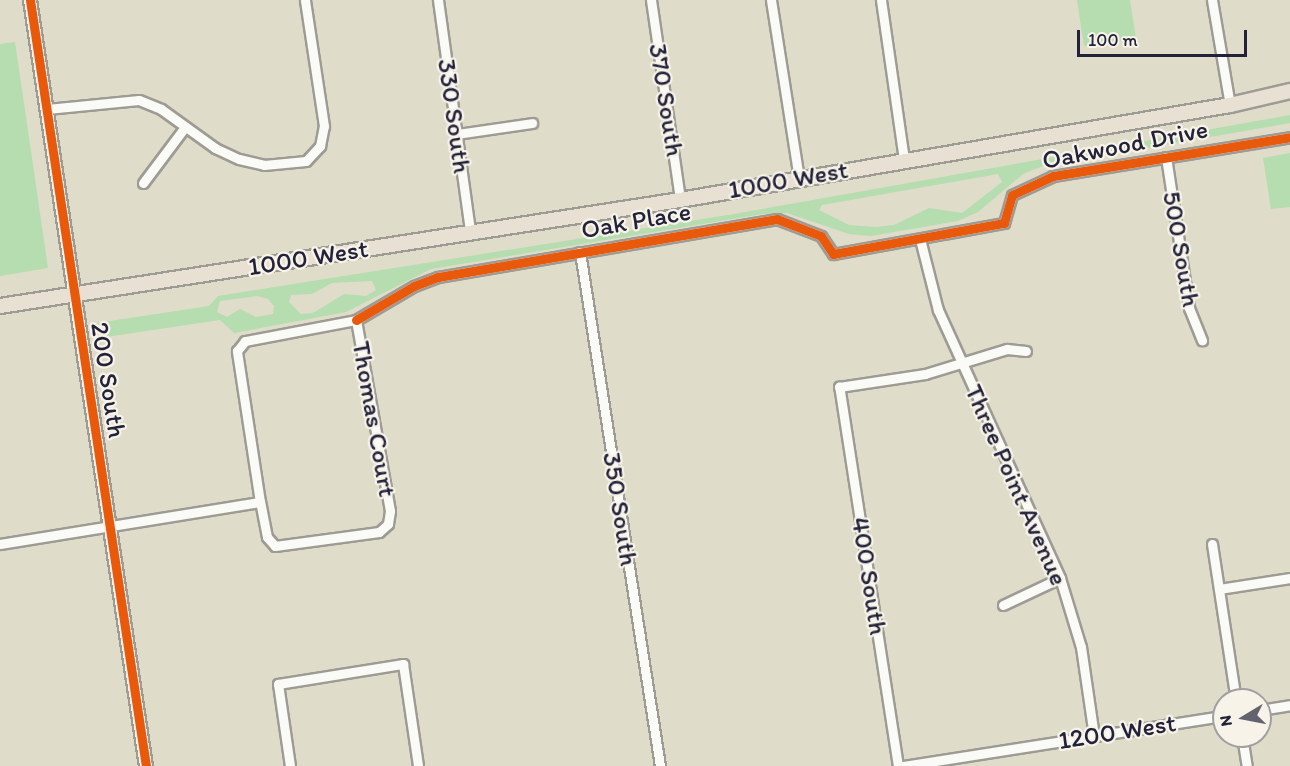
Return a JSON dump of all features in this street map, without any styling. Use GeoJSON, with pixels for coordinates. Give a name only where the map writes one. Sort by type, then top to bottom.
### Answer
{"type":"FeatureCollection","features":[{"type":"Feature","properties":{"kind":"main road","name":"1000 West"},"geometry":{"type":"LineString","coordinates":[[0,306],[74,297],[680,200],[904,159],[1230,105],[1290,91]]}},
{"type":"Feature","properties":{"kind":"street","name":"200 South"},"geometry":{"type":"LineString","coordinates":[[30,0],[146,766]]}},
{"type":"Feature","properties":{"kind":"street"},"geometry":{"type":"LineString","coordinates":[[47,110],[139,100],[161,109],[185,128],[239,159],[264,165],[306,161],[320,146],[324,126],[304,0]]}},
{"type":"Feature","properties":{"kind":"street","name":"330 South"},"geometry":{"type":"LineString","coordinates":[[438,0],[471,232]]}},
{"type":"Feature","properties":{"kind":"street","name":"370 South"},"geometry":{"type":"LineString","coordinates":[[651,0],[680,200]]}},
{"type":"Feature","properties":{"kind":"street"},"geometry":{"type":"LineString","coordinates":[[771,0],[799,178]]}},
{"type":"Feature","properties":{"kind":"street"},"geometry":{"type":"LineString","coordinates":[[882,0],[904,159]]}},
{"type":"Feature","properties":{"kind":"street"},"geometry":{"type":"LineString","coordinates":[[1212,0],[1230,105]]}},
{"type":"Feature","properties":{"kind":"street"},"geometry":{"type":"LineString","coordinates":[[457,134],[532,123]]}},
{"type":"Feature","properties":{"kind":"street"},"geometry":{"type":"LineString","coordinates":[[143,183],[185,128]]}},
{"type":"Feature","properties":{"kind":"street","name":"Oakwood Drive"},"geometry":{"type":"LineString","coordinates":[[920,239],[1004,223],[1012,195],[1053,176],[1290,137]]}},
{"type":"Feature","properties":{"kind":"street","name":"500 South"},"geometry":{"type":"LineString","coordinates":[[1166,157],[1189,308],[1202,340]]}},
{"type":"Feature","properties":{"kind":"street","name":"Oak Place"},"geometry":{"type":"LineString","coordinates":[[356,320],[414,286],[438,278],[777,219],[821,236],[833,254],[920,239]]}},
{"type":"Feature","properties":{"kind":"street","name":"Three Point Avenue"},"geometry":{"type":"LineString","coordinates":[[920,239],[938,310],[1060,578],[1080,647],[1094,736]]}},
{"type":"Feature","properties":{"kind":"street","name":"350 South"},"geometry":{"type":"LineString","coordinates":[[580,252],[660,766]]}},
{"type":"Feature","properties":{"kind":"street","name":"Thomas Court"},"geometry":{"type":"LineString","coordinates":[[356,320],[390,511],[388,524],[379,532],[275,546],[267,537],[260,502],[237,351],[244,341],[356,320]]}},
{"type":"Feature","properties":{"kind":"street"},"geometry":{"type":"LineString","coordinates":[[961,361],[1007,349],[1026,351]]}},
{"type":"Feature","properties":{"kind":"street","name":"400 South"},"geometry":{"type":"LineString","coordinates":[[898,766],[839,387],[925,374],[961,361]]}},
{"type":"Feature","properties":{"kind":"street"},"geometry":{"type":"LineString","coordinates":[[0,544],[260,502]]}},
{"type":"Feature","properties":{"kind":"street"},"geometry":{"type":"LineString","coordinates":[[1212,544],[1234,688]]}},
{"type":"Feature","properties":{"kind":"street"},"geometry":{"type":"LineString","coordinates":[[1003,605],[1060,578]]}},
{"type":"Feature","properties":{"kind":"street"},"geometry":{"type":"LineString","coordinates":[[1219,589],[1290,578]]}},
{"type":"Feature","properties":{"kind":"street"},"geometry":{"type":"LineString","coordinates":[[290,766],[278,684],[403,664],[418,766]]}},
{"type":"Feature","properties":{"kind":"street"},"geometry":{"type":"LineString","coordinates":[[1272,708],[1290,705]]}},
{"type":"Feature","properties":{"kind":"street","name":"1200 West"},"geometry":{"type":"LineString","coordinates":[[903,766],[1212,718]]}},
{"type":"Feature","properties":{"kind":"street"},"geometry":{"type":"LineString","coordinates":[[1244,748],[1247,766]]}},
{"type":"Feature","properties":{"kind":"green space"},"geometry":{"type":"Polygon","coordinates":[[[1077,0],[1130,0],[1136,39],[1084,46],[1077,0]]]}},
{"type":"Feature","properties":{"kind":"green space"},"geometry":{"type":"Polygon","coordinates":[[[15,42],[48,268],[0,276],[0,44],[15,42]]]}},
{"type":"Feature","properties":{"kind":"green space"},"geometry":{"type":"Polygon","coordinates":[[[1290,115],[1290,123],[1043,166],[1023,174],[978,212],[958,221],[871,236],[849,234],[787,213],[763,214],[431,269],[346,312],[234,333],[220,320],[99,338],[97,323],[209,306],[218,296],[734,214],[1290,115]],[[998,174],[822,205],[819,210],[849,225],[876,227],[894,225],[929,208],[962,213],[1002,182],[998,174]],[[372,281],[332,283],[312,294],[291,295],[289,302],[301,314],[313,313],[344,294],[366,296],[376,290],[372,281]],[[257,296],[220,301],[217,312],[227,317],[240,309],[256,317],[273,314],[274,306],[268,299],[257,296]]]}},
{"type":"Feature","properties":{"kind":"green space"},"geometry":{"type":"Polygon","coordinates":[[[1290,153],[1290,207],[1271,209],[1263,158],[1290,153]]]}},
{"type":"Feature","properties":{"kind":"cycle path"},"geometry":{"type":"LineString","coordinates":[[30,0],[146,766]]}},
{"type":"Feature","properties":{"kind":"cycle path"},"geometry":{"type":"LineString","coordinates":[[356,320],[414,286],[438,277],[777,219],[821,236],[833,254],[1004,223],[1012,195],[1053,176],[1290,137]]}}]}
